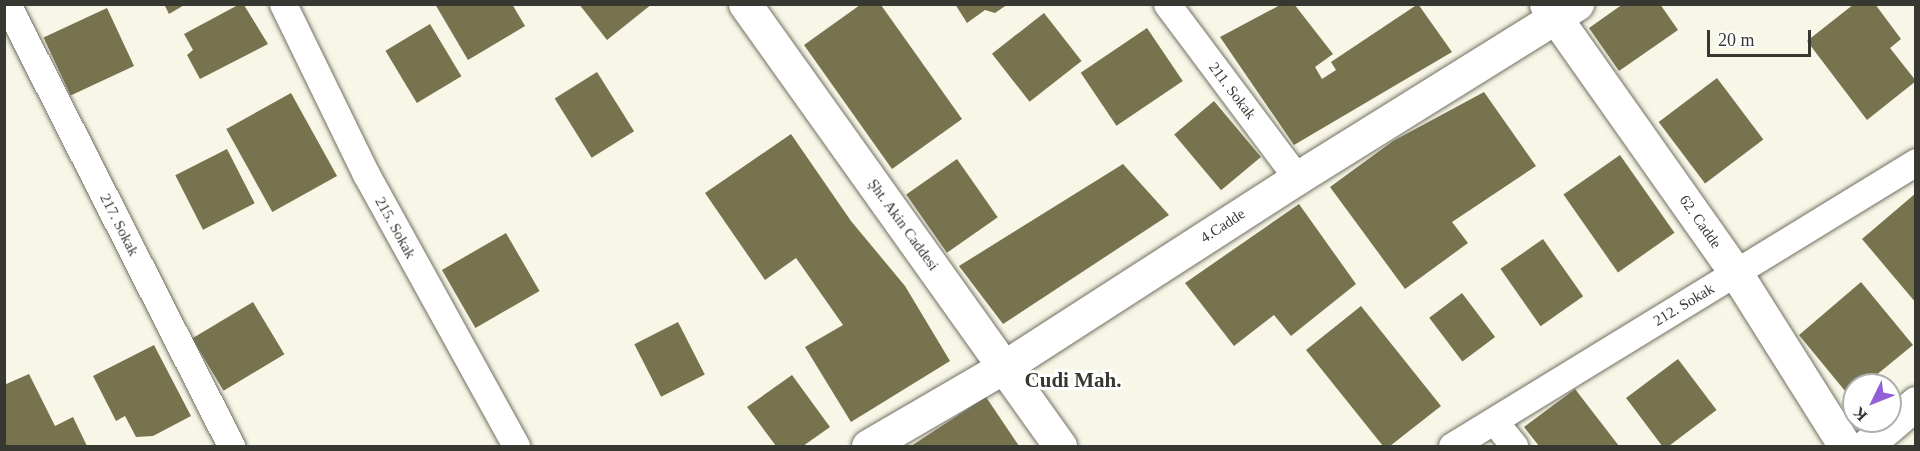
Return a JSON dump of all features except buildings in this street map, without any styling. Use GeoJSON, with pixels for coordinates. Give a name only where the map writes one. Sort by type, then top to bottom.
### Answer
{"type":"FeatureCollection","features":[{"type":"Feature","properties":{"kind":"street","name":"217. Sokak"},"geometry":{"type":"LineString","coordinates":[[7,4],[231,447]]}},
{"type":"Feature","properties":{"kind":"street","name":"215. Sokak"},"geometry":{"type":"LineString","coordinates":[[283,4],[366,174],[516,447]]}},
{"type":"Feature","properties":{"kind":"street","name":"Şht. Akin Caddesi"},"geometry":{"type":"LineString","coordinates":[[745,4],[1060,447]]}},
{"type":"Feature","properties":{"kind":"street","name":"211. Sokak"},"geometry":{"type":"LineString","coordinates":[[1167,4],[1297,177]]}},
{"type":"Feature","properties":{"kind":"street","name":"4.Cadde"},"geometry":{"type":"LineString","coordinates":[[868,447],[1004,366],[1559,9]]}},
{"type":"Feature","properties":{"kind":"street","name":"62. Cadde"},"geometry":{"type":"LineString","coordinates":[[1559,9],[1736,273],[1845,447]]}},
{"type":"Feature","properties":{"kind":"street","name":"212. Sokak"},"geometry":{"type":"LineString","coordinates":[[1452,447],[1916,162]]}},
{"type":"Feature","properties":{"kind":"street"},"geometry":{"type":"LineString","coordinates":[[1866,447],[1916,403]]}},
{"type":"Feature","properties":{"kind":"street"},"geometry":{"type":"LineString","coordinates":[[1494,421],[1514,447]]}},
{"type":"Feature","properties":{"kind":"district","name":"Cudi Mah."},"geometry":{"type":"Point","coordinates":[1073,380]}}]}
